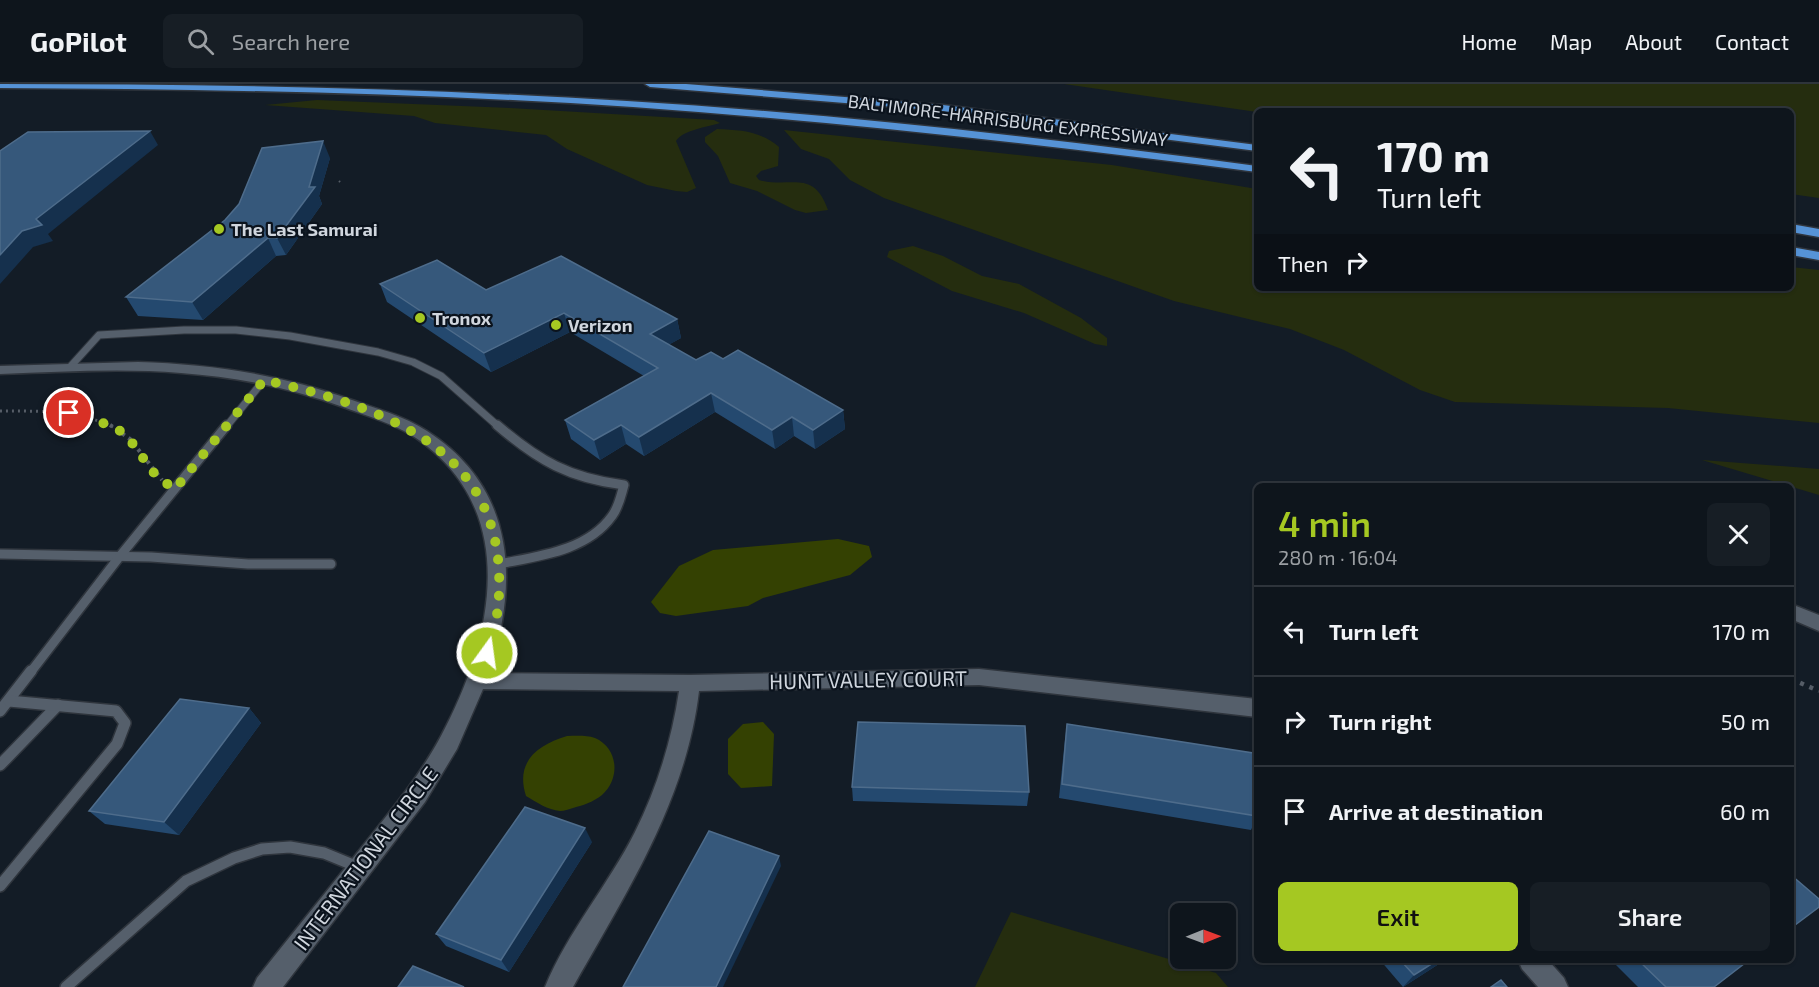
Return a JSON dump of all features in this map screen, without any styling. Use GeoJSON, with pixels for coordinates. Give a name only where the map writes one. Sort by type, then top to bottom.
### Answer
{"type":"FeatureCollection","features":[{"type":"Feature","properties":{"kind":"highway","name":"BALTIMORE-HARRISBURG EXPRESSWAY"},"geometry":{"type":"LineString","coordinates":[[0,87],[40,88],[56,84],[348,87],[656,103],[940,129],[1109,148],[1254,169]]}},
{"type":"Feature","properties":{"kind":"highway","name":"BALTIMORE-HARRISBURG EXPRESSWAY"},"geometry":{"type":"LineString","coordinates":[[650,84],[943,108],[1254,148]]}},
{"type":"Feature","properties":{"kind":"highway"},"geometry":{"type":"LineString","coordinates":[[1794,228],[1819,232]]}},
{"type":"Feature","properties":{"kind":"highway"},"geometry":{"type":"LineString","coordinates":[[1794,252],[1819,256]]}},
{"type":"Feature","properties":{"kind":"street","name":"INTERNATIONAL CIRCLE"},"geometry":{"type":"LineString","coordinates":[[0,370],[160,367],[264,380],[327,396],[392,421],[421,435],[444,452],[461,470],[485,508],[494,533],[499,564],[498,610],[487,653],[458,726],[432,772],[266,987]]}},
{"type":"Feature","properties":{"kind":"street"},"geometry":{"type":"LineString","coordinates":[[1794,612],[1819,623]]}},
{"type":"Feature","properties":{"kind":"street","name":"HUNT VALLEY COURT"},"geometry":{"type":"LineString","coordinates":[[477,681],[690,683],[979,677],[1254,708]]}},
{"type":"Feature","properties":{"kind":"street"},"geometry":{"type":"LineString","coordinates":[[558,987],[644,838],[671,770],[685,722],[690,683]]}},
{"type":"Feature","properties":{"kind":"street"},"geometry":{"type":"LineString","coordinates":[[1534,963],[1555,987]]}},
{"type":"Feature","properties":{"kind":"lane"},"geometry":{"type":"LineString","coordinates":[[70,367],[99,335],[234,330],[286,335],[361,349],[405,359],[435,372],[455,386],[478,409],[539,460],[573,476],[598,483],[624,485],[614,514],[590,537],[571,547],[499,564]]}},
{"type":"Feature","properties":{"kind":"lane"},"geometry":{"type":"LineString","coordinates":[[0,711],[120,556],[264,380]]}},
{"type":"Feature","properties":{"kind":"lane"},"geometry":{"type":"LineString","coordinates":[[0,554],[120,556],[248,564],[331,564]]}},
{"type":"Feature","properties":{"kind":"lane"},"geometry":{"type":"LineString","coordinates":[[0,886],[117,744],[125,723],[116,711],[9,701]]}},
{"type":"Feature","properties":{"kind":"lane"},"geometry":{"type":"LineString","coordinates":[[0,765],[58,705]]}},
{"type":"Feature","properties":{"kind":"lane"},"geometry":{"type":"LineString","coordinates":[[66,987],[186,881],[234,858],[262,849],[290,847],[324,854],[360,868]]}},
{"type":"Feature","properties":{"kind":"path"},"geometry":{"type":"LineString","coordinates":[[0,411],[69,413],[119,430],[130,440],[157,477],[175,489]]}},
{"type":"Feature","properties":{"kind":"path"},"geometry":{"type":"LineString","coordinates":[[1794,680],[1819,691]]}},
{"type":"Feature","properties":{"kind":"shaded area"},"geometry":{"type":"Polygon","coordinates":[[[1064,84],[1819,84],[1819,198],[1794,194],[1794,108],[1254,108],[1254,112],[1064,84]]]}},
{"type":"Feature","properties":{"kind":"shaded area"},"geometry":{"type":"Polygon","coordinates":[[[317,100],[510,108],[714,120],[720,123],[684,134],[676,141],[696,188],[687,192],[647,185],[567,149],[546,135],[435,123],[414,116],[265,105],[317,100]]]}},
{"type":"Feature","properties":{"kind":"shaded area"},"geometry":{"type":"Polygon","coordinates":[[[717,129],[750,132],[779,147],[778,166],[761,171],[756,176],[759,180],[808,184],[822,197],[828,210],[806,213],[795,210],[757,191],[730,183],[718,156],[705,142],[705,137],[717,129]]]}},
{"type":"Feature","properties":{"kind":"shaded area"},"geometry":{"type":"Polygon","coordinates":[[[784,130],[1112,165],[1254,189],[1254,291],[1794,291],[1794,267],[1819,270],[1819,423],[1668,408],[1455,402],[1420,390],[1344,350],[1290,329],[1174,301],[884,198],[850,180],[829,159],[801,149],[784,130]]]}},
{"type":"Feature","properties":{"kind":"shaded area"},"geometry":{"type":"Polygon","coordinates":[[[913,246],[943,256],[982,276],[1019,284],[1081,318],[1107,338],[1107,346],[1095,344],[1024,313],[952,291],[887,257],[889,251],[913,246]]]}},
{"type":"Feature","properties":{"kind":"shaded area"},"geometry":{"type":"Polygon","coordinates":[[[1702,460],[1819,469],[1819,495],[1794,488],[1794,483],[1779,483],[1702,460]]]}},
{"type":"Feature","properties":{"kind":"shaded area"},"geometry":{"type":"Polygon","coordinates":[[[838,539],[869,546],[872,557],[850,575],[763,598],[748,606],[676,616],[660,613],[651,602],[679,566],[713,550],[838,539]]]}},
{"type":"Feature","properties":{"kind":"shaded area"},"geometry":{"type":"Polygon","coordinates":[[[763,722],[774,734],[772,786],[741,788],[728,774],[728,739],[743,724],[763,722]]]}},
{"type":"Feature","properties":{"kind":"shaded area"},"geometry":{"type":"Polygon","coordinates":[[[567,736],[592,737],[603,743],[612,756],[614,772],[608,788],[602,795],[585,804],[560,811],[526,796],[523,784],[526,764],[531,757],[546,744],[567,736]]]}},
{"type":"Feature","properties":{"kind":"shaded area"},"geometry":{"type":"Polygon","coordinates":[[[1011,912],[1170,959],[1170,969],[1203,969],[1216,973],[1228,987],[975,987],[1011,912]]]}},
{"type":"Feature","properties":{"kind":"building"},"geometry":{"type":"Polygon","coordinates":[[[150,131],[36,219],[42,225],[22,231],[0,255],[0,151],[28,132],[150,131]]]}},
{"type":"Feature","properties":{"kind":"building"},"geometry":{"type":"Polygon","coordinates":[[[323,141],[309,187],[315,187],[277,238],[268,238],[192,302],[126,297],[225,220],[239,204],[262,148],[323,141]]]}},
{"type":"Feature","properties":{"kind":"building"},"geometry":{"type":"Polygon","coordinates":[[[561,256],[677,319],[650,334],[696,360],[711,352],[723,359],[738,350],[843,410],[813,430],[792,417],[772,430],[711,393],[639,437],[621,425],[594,440],[565,420],[658,368],[564,313],[484,353],[380,284],[437,260],[486,290],[561,256]]]}},
{"type":"Feature","properties":{"kind":"building"},"geometry":{"type":"Polygon","coordinates":[[[180,699],[249,708],[164,822],[89,811],[180,699]]]}},
{"type":"Feature","properties":{"kind":"building"},"geometry":{"type":"Polygon","coordinates":[[[858,722],[1025,726],[1029,792],[852,787],[858,722]]]}},
{"type":"Feature","properties":{"kind":"building"},"geometry":{"type":"Polygon","coordinates":[[[1067,724],[1253,753],[1254,816],[1062,784],[1067,724]]]}},
{"type":"Feature","properties":{"kind":"building"},"geometry":{"type":"Polygon","coordinates":[[[525,807],[585,828],[501,960],[436,934],[525,807]]]}},
{"type":"Feature","properties":{"kind":"building"},"geometry":{"type":"Polygon","coordinates":[[[709,831],[779,856],[716,987],[623,987],[709,831]]]}},
{"type":"Feature","properties":{"kind":"building"},"geometry":{"type":"Polygon","coordinates":[[[1794,878],[1819,899],[1819,907],[1794,926],[1794,878]]]}},
{"type":"Feature","properties":{"kind":"building"},"geometry":{"type":"Polygon","coordinates":[[[1403,963],[1433,963],[1414,975],[1403,963]]]}},
{"type":"Feature","properties":{"kind":"building"},"geometry":{"type":"Polygon","coordinates":[[[1641,963],[1745,963],[1714,987],[1666,987],[1641,963]]]}},
{"type":"Feature","properties":{"kind":"building"},"geometry":{"type":"Polygon","coordinates":[[[413,966],[464,987],[398,987],[413,966]]]}},
{"type":"Feature","properties":{"kind":"building"},"geometry":{"type":"Polygon","coordinates":[[[1501,980],[1507,987],[1491,987],[1501,980]]]}},
{"type":"Feature","properties":{"kind":"place","name":"The Last Samurai"},"geometry":{"type":"Point","coordinates":[219,229]}},
{"type":"Feature","properties":{"kind":"place","name":"Tronox"},"geometry":{"type":"Point","coordinates":[420,318]}},
{"type":"Feature","properties":{"kind":"place","name":"Verizon"},"geometry":{"type":"Point","coordinates":[556,325]}},
{"type":"Feature","properties":{"kind":"route"},"geometry":{"type":"LineString","coordinates":[[69,413],[119,430],[130,440],[157,477],[175,489],[264,380],[327,396],[392,421],[421,435],[444,452],[461,470],[485,508],[494,533],[499,564],[498,610],[487,653]]}}]}
